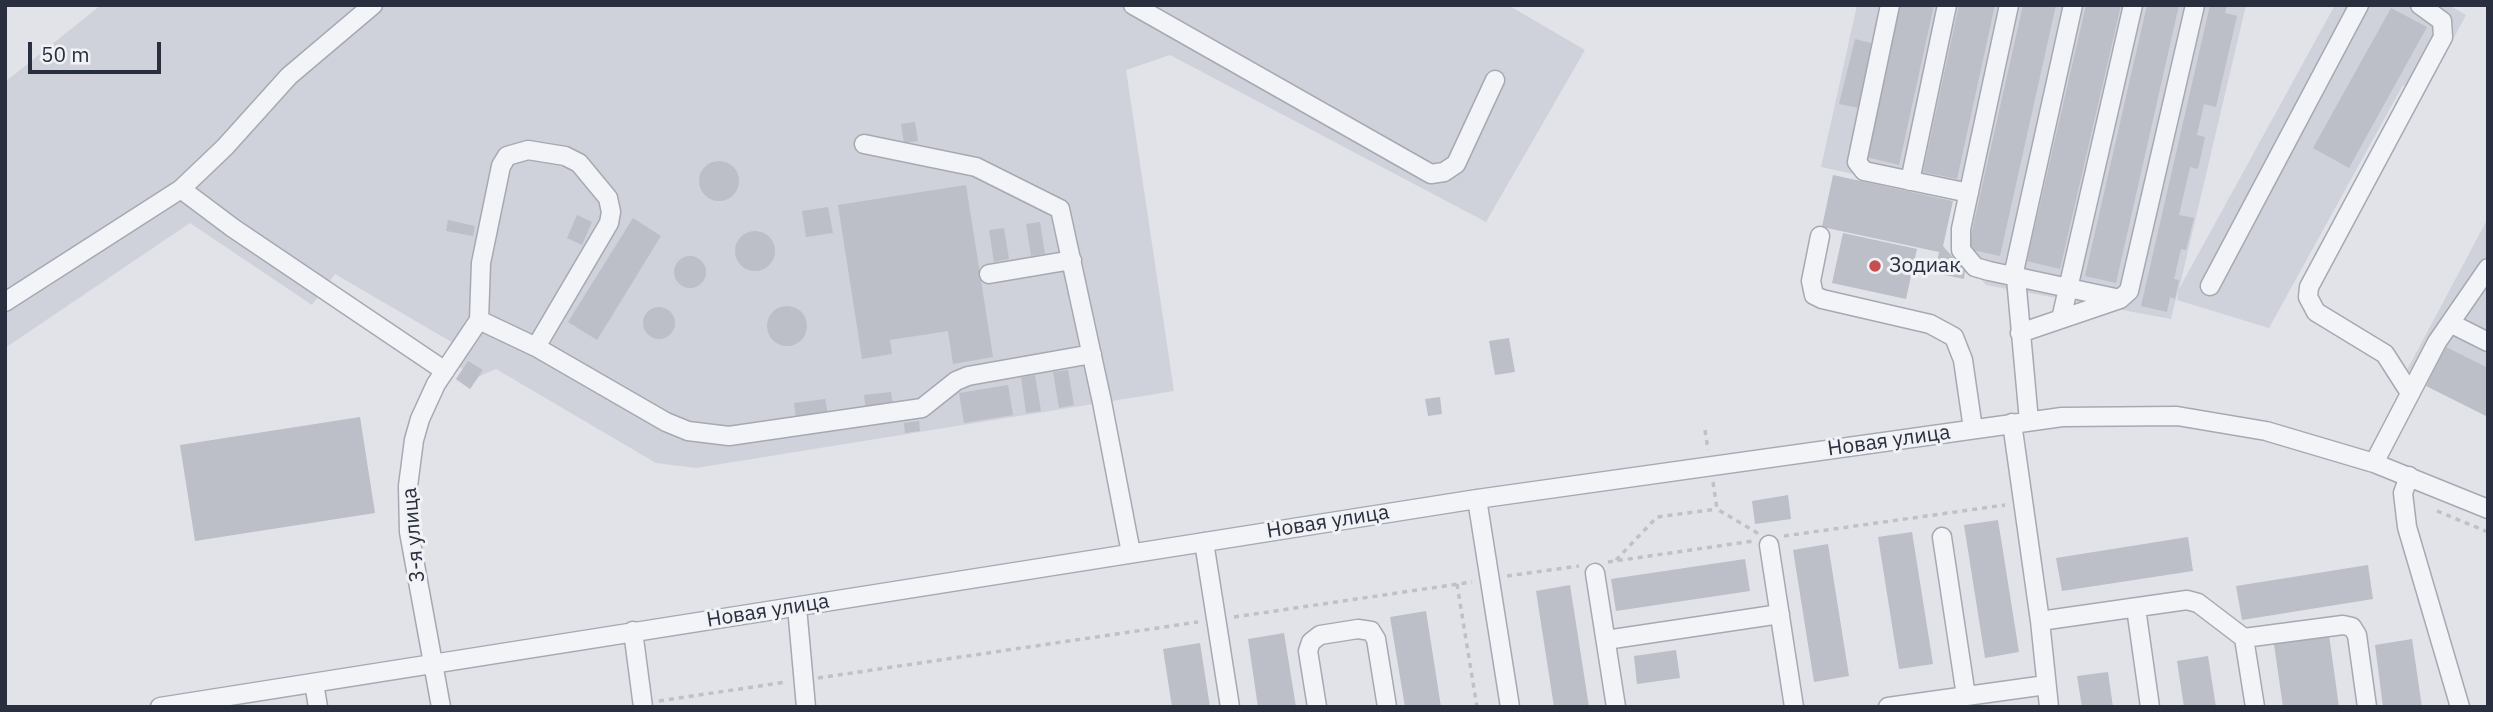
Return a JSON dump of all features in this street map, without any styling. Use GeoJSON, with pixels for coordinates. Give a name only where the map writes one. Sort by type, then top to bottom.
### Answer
{"type":"FeatureCollection","features":[{"type":"Feature","properties":{"kind":"street"},"geometry":{"type":"LineString","coordinates":[[5,302],[181,189],[225,147],[289,76],[373,5]]}},
{"type":"Feature","properties":{"kind":"street"},"geometry":{"type":"LineString","coordinates":[[1133,5],[1431,174],[1444,172],[1456,164],[1494,80]]}},
{"type":"Feature","properties":{"kind":"street"},"geometry":{"type":"LineString","coordinates":[[1890,5],[1857,162],[1864,171],[1969,193]]}},
{"type":"Feature","properties":{"kind":"street"},"geometry":{"type":"LineString","coordinates":[[1910,181],[1947,5]]}},
{"type":"Feature","properties":{"kind":"street"},"geometry":{"type":"LineString","coordinates":[[2009,5],[1959,242],[1965,258],[1975,267],[2120,299]]}},
{"type":"Feature","properties":{"kind":"street"},"geometry":{"type":"LineString","coordinates":[[2049,707],[2023,502],[2020,332],[2015,277],[2018,246],[2073,5]]}},
{"type":"Feature","properties":{"kind":"street"},"geometry":{"type":"LineString","coordinates":[[2061,319],[2133,5]]}},
{"type":"Feature","properties":{"kind":"street"},"geometry":{"type":"LineString","coordinates":[[2020,332],[2120,299],[2129,291],[2195,5]]}},
{"type":"Feature","properties":{"kind":"street"},"geometry":{"type":"LineString","coordinates":[[2210,286],[2359,5]]}},
{"type":"Feature","properties":{"kind":"street"},"geometry":{"type":"LineString","coordinates":[[2410,393],[2385,354],[2316,312],[2308,297],[2309,287],[2443,37],[2442,21],[2420,5]]}},
{"type":"Feature","properties":{"kind":"street"},"geometry":{"type":"LineString","coordinates":[[863,144],[976,167],[1054,203],[1063,217],[1130,553]]}},
{"type":"Feature","properties":{"kind":"street"},"geometry":{"type":"LineString","coordinates":[[536,347],[611,218],[610,203],[594,177],[565,156],[550,152],[516,151],[507,156],[501,166],[481,263],[479,320],[536,347],[666,422],[688,431],[729,436],[922,408],[956,381],[968,376],[1092,354]]}},
{"type":"Feature","properties":{"kind":"street"},"geometry":{"type":"LineString","coordinates":[[181,189],[233,229],[445,371]]}},
{"type":"Feature","properties":{"kind":"street"},"geometry":{"type":"LineString","coordinates":[[1820,236],[1811,281],[1814,295],[1930,324],[1954,337],[1963,360],[1972,429]]}},
{"type":"Feature","properties":{"kind":"street"},"geometry":{"type":"LineString","coordinates":[[989,274],[1072,260]]}},
{"type":"Feature","properties":{"kind":"street"},"geometry":{"type":"LineString","coordinates":[[2374,463],[2450,323],[2488,268]]}},
{"type":"Feature","properties":{"kind":"street","name":"3-я улица"},"geometry":{"type":"LineString","coordinates":[[441,707],[413,563],[408,486],[420,419],[445,371],[479,320]]}},
{"type":"Feature","properties":{"kind":"street"},"geometry":{"type":"LineString","coordinates":[[2450,323],[2488,342]]}},
{"type":"Feature","properties":{"kind":"street","name":"Новая улица"},"geometry":{"type":"LineString","coordinates":[[160,707],[1477,499],[2020,422],[2099,415],[2177,416],[2266,431],[2374,463],[2488,509]]}},
{"type":"Feature","properties":{"kind":"street"},"geometry":{"type":"LineString","coordinates":[[2409,476],[2403,493],[2407,527],[2460,707]]}},
{"type":"Feature","properties":{"kind":"street"},"geometry":{"type":"LineString","coordinates":[[1477,499],[1510,707]]}},
{"type":"Feature","properties":{"kind":"street"},"geometry":{"type":"LineString","coordinates":[[1942,537],[1966,695]]}},
{"type":"Feature","properties":{"kind":"street"},"geometry":{"type":"LineString","coordinates":[[1774,541],[1780,614],[1794,707]]}},
{"type":"Feature","properties":{"kind":"street"},"geometry":{"type":"LineString","coordinates":[[1204,542],[1230,707]]}},
{"type":"Feature","properties":{"kind":"street"},"geometry":{"type":"LineString","coordinates":[[1596,567],[1616,707]]}},
{"type":"Feature","properties":{"kind":"street"},"geometry":{"type":"LineString","coordinates":[[2040,621],[2187,600],[2197,603],[2244,638],[2343,625],[2352,627],[2357,635],[2367,707]]}},
{"type":"Feature","properties":{"kind":"street"},"geometry":{"type":"LineString","coordinates":[[797,607],[806,707]]}},
{"type":"Feature","properties":{"kind":"street"},"geometry":{"type":"LineString","coordinates":[[2136,608],[2150,707]]}},
{"type":"Feature","properties":{"kind":"street"},"geometry":{"type":"LineString","coordinates":[[1606,640],[1780,614]]}},
{"type":"Feature","properties":{"kind":"street"},"geometry":{"type":"LineString","coordinates":[[1317,707],[1308,651],[1311,642],[1320,635],[1358,629],[1371,631],[1376,639],[1387,707]]}},
{"type":"Feature","properties":{"kind":"street"},"geometry":{"type":"LineString","coordinates":[[633,631],[643,705]]}},
{"type":"Feature","properties":{"kind":"street"},"geometry":{"type":"LineString","coordinates":[[2244,638],[2255,707]]}},
{"type":"Feature","properties":{"kind":"street"},"geometry":{"type":"LineString","coordinates":[[314,682],[318,707]]}},
{"type":"Feature","properties":{"kind":"street"},"geometry":{"type":"LineString","coordinates":[[1888,707],[2046,685]]}},
{"type":"Feature","properties":{"kind":"path"},"geometry":{"type":"LineString","coordinates":[[1705,430],[1717,509]]}},
{"type":"Feature","properties":{"kind":"path"},"geometry":{"type":"LineString","coordinates":[[1774,541],[2023,502]]}},
{"type":"Feature","properties":{"kind":"path"},"geometry":{"type":"LineString","coordinates":[[643,705],[1489,579],[1596,567],[1616,561],[1767,539],[1717,509],[1657,517],[1616,561]]}},
{"type":"Feature","properties":{"kind":"path"},"geometry":{"type":"LineString","coordinates":[[2437,511],[2488,532]]}},
{"type":"Feature","properties":{"kind":"path"},"geometry":{"type":"LineString","coordinates":[[1457,584],[1477,707]]}},
{"type":"Feature","properties":{"kind":"shaded area"},"geometry":{"type":"Polygon","coordinates":[[[101,5],[1508,5],[1585,50],[1486,222],[1170,55],[1126,70],[1174,391],[696,468],[656,463],[496,369],[478,377],[470,389],[456,379],[463,369],[458,366],[467,351],[335,274],[312,305],[190,223],[5,348],[5,82],[101,5]]]}},
{"type":"Feature","properties":{"kind":"shaded area"},"geometry":{"type":"Polygon","coordinates":[[[1857,5],[2246,5],[2179,289],[2335,5],[2449,5],[2466,15],[2423,96],[2403,85],[2269,328],[2177,300],[2178,290],[2171,319],[1986,285],[1952,246],[1962,197],[1821,167],[1857,5]]]}},
{"type":"Feature","properties":{"kind":"shaded area"},"geometry":{"type":"Polygon","coordinates":[[[2488,218],[2488,417],[2407,370],[2488,218]]]}},
{"type":"Feature","properties":{"kind":"building"},"geometry":{"type":"Polygon","coordinates":[[[1900,5],[1934,5],[1899,165],[1866,157],[1900,5]]]}},
{"type":"Feature","properties":{"kind":"building"},"geometry":{"type":"Polygon","coordinates":[[[1959,5],[1995,5],[1957,179],[1923,172],[1959,5]]]}},
{"type":"Feature","properties":{"kind":"building"},"geometry":{"type":"Polygon","coordinates":[[[2023,5],[2056,5],[2000,256],[1968,249],[2023,5]]]}},
{"type":"Feature","properties":{"kind":"building"},"geometry":{"type":"Polygon","coordinates":[[[2086,5],[2121,5],[2060,269],[2027,261],[2086,5]]]}},
{"type":"Feature","properties":{"kind":"building"},"geometry":{"type":"Polygon","coordinates":[[[2147,5],[2179,5],[2116,283],[2085,276],[2147,5]]]}},
{"type":"Feature","properties":{"kind":"building"},"geometry":{"type":"Polygon","coordinates":[[[2210,5],[2227,5],[2225,13],[2237,16],[2216,107],[2204,104],[2197,135],[2205,137],[2198,169],[2190,167],[2179,215],[2194,218],[2186,250],[2181,249],[2174,279],[2179,280],[2175,299],[2170,297],[2167,312],[2141,306],[2210,5]]]}},
{"type":"Feature","properties":{"kind":"building"},"geometry":{"type":"Polygon","coordinates":[[[2391,8],[2427,27],[2349,168],[2313,148],[2391,8]]]}},
{"type":"Feature","properties":{"kind":"building"},"geometry":{"type":"Polygon","coordinates":[[[1855,39],[1875,44],[1859,108],[1839,104],[1855,39]]]}},
{"type":"Feature","properties":{"kind":"building"},"geometry":{"type":"Polygon","coordinates":[[[915,122],[918,141],[904,143],[901,124],[915,122]]]}},
{"type":"Feature","properties":{"kind":"building"},"geometry":{"type":"Polygon","coordinates":[[[719,161],[733,167],[739,181],[733,195],[719,201],[705,195],[699,181],[705,167],[719,161]]]}},
{"type":"Feature","properties":{"kind":"building"},"geometry":{"type":"Polygon","coordinates":[[[1833,175],[1953,201],[1943,246],[1965,271],[1964,279],[1940,274],[1936,267],[1939,252],[1822,227],[1833,175]]]}},
{"type":"Feature","properties":{"kind":"building"},"geometry":{"type":"Polygon","coordinates":[[[966,185],[993,357],[953,364],[948,331],[890,340],[892,354],[862,359],[838,205],[966,185]]]}},
{"type":"Feature","properties":{"kind":"building"},"geometry":{"type":"Polygon","coordinates":[[[828,207],[833,233],[806,237],[802,211],[828,207]]]}},
{"type":"Feature","properties":{"kind":"building"},"geometry":{"type":"Polygon","coordinates":[[[577,215],[592,222],[582,245],[567,238],[577,215]]]}},
{"type":"Feature","properties":{"kind":"building"},"geometry":{"type":"Polygon","coordinates":[[[633,218],[661,236],[597,340],[568,322],[633,218]]]}},
{"type":"Feature","properties":{"kind":"building"},"geometry":{"type":"Polygon","coordinates":[[[448,220],[475,226],[473,236],[446,231],[448,220]]]}},
{"type":"Feature","properties":{"kind":"building"},"geometry":{"type":"Polygon","coordinates":[[[1040,222],[1045,254],[1031,256],[1026,224],[1040,222]]]}},
{"type":"Feature","properties":{"kind":"building"},"geometry":{"type":"Polygon","coordinates":[[[1004,228],[1009,259],[994,262],[989,230],[1004,228]]]}},
{"type":"Feature","properties":{"kind":"building"},"geometry":{"type":"Polygon","coordinates":[[[755,231],[769,237],[775,251],[769,265],[755,271],[741,265],[735,251],[741,237],[755,231]]]}},
{"type":"Feature","properties":{"kind":"building","name":"Зодиак"},"geometry":{"type":"Polygon","coordinates":[[[1843,233],[1917,249],[1906,299],[1832,283],[1843,233]]]}},
{"type":"Feature","properties":{"kind":"building"},"geometry":{"type":"Polygon","coordinates":[[[690,256],[701,261],[706,272],[701,283],[690,288],[679,283],[674,272],[679,261],[690,256]]]}},
{"type":"Feature","properties":{"kind":"building"},"geometry":{"type":"Polygon","coordinates":[[[787,306],[801,312],[807,326],[801,340],[787,346],[773,340],[767,326],[773,312],[787,306]]]}},
{"type":"Feature","properties":{"kind":"building"},"geometry":{"type":"Polygon","coordinates":[[[659,307],[670,312],[675,323],[670,334],[659,339],[648,334],[643,323],[648,312],[659,307]]]}},
{"type":"Feature","properties":{"kind":"building"},"geometry":{"type":"Polygon","coordinates":[[[1509,338],[1515,372],[1495,375],[1489,341],[1509,338]]]}},
{"type":"Feature","properties":{"kind":"building"},"geometry":{"type":"Polygon","coordinates":[[[2446,347],[2488,368],[2488,417],[2426,386],[2446,347]]]}},
{"type":"Feature","properties":{"kind":"building"},"geometry":{"type":"Polygon","coordinates":[[[468,361],[483,370],[470,389],[456,379],[468,361]]]}},
{"type":"Feature","properties":{"kind":"building"},"geometry":{"type":"Polygon","coordinates":[[[1068,370],[1074,405],[1059,408],[1053,372],[1068,370]]]}},
{"type":"Feature","properties":{"kind":"building"},"geometry":{"type":"Polygon","coordinates":[[[1035,375],[1041,411],[1026,413],[1021,377],[1035,375]]]}},
{"type":"Feature","properties":{"kind":"building"},"geometry":{"type":"Polygon","coordinates":[[[1008,385],[1013,415],[964,423],[959,393],[1008,385]]]}},
{"type":"Feature","properties":{"kind":"building"},"geometry":{"type":"Polygon","coordinates":[[[891,392],[893,405],[866,409],[864,395],[891,392]]]}},
{"type":"Feature","properties":{"kind":"building"},"geometry":{"type":"Polygon","coordinates":[[[1440,397],[1442,414],[1428,416],[1425,399],[1440,397]]]}},
{"type":"Feature","properties":{"kind":"building"},"geometry":{"type":"Polygon","coordinates":[[[825,399],[828,414],[796,418],[794,403],[825,399]]]}},
{"type":"Feature","properties":{"kind":"building"},"geometry":{"type":"Polygon","coordinates":[[[360,417],[375,513],[195,541],[180,445],[360,417]]]}},
{"type":"Feature","properties":{"kind":"building"},"geometry":{"type":"Polygon","coordinates":[[[919,421],[920,431],[905,433],[904,423],[919,421]]]}},
{"type":"Feature","properties":{"kind":"building"},"geometry":{"type":"Polygon","coordinates":[[[1788,495],[1791,519],[1755,524],[1752,501],[1788,495]]]}},
{"type":"Feature","properties":{"kind":"building"},"geometry":{"type":"Polygon","coordinates":[[[1998,520],[2019,652],[1985,658],[1964,525],[1998,520]]]}},
{"type":"Feature","properties":{"kind":"building"},"geometry":{"type":"Polygon","coordinates":[[[1912,532],[1933,664],[1899,669],[1878,537],[1912,532]]]}},
{"type":"Feature","properties":{"kind":"building"},"geometry":{"type":"Polygon","coordinates":[[[2188,537],[2193,571],[2062,591],[2056,558],[2188,537]]]}},
{"type":"Feature","properties":{"kind":"building"},"geometry":{"type":"Polygon","coordinates":[[[1828,544],[1849,676],[1814,682],[1793,550],[1828,544]]]}},
{"type":"Feature","properties":{"kind":"building"},"geometry":{"type":"Polygon","coordinates":[[[1745,559],[1750,591],[1616,611],[1611,579],[1745,559]]]}},
{"type":"Feature","properties":{"kind":"building"},"geometry":{"type":"Polygon","coordinates":[[[2368,565],[2373,599],[2242,620],[2236,586],[2368,565]]]}},
{"type":"Feature","properties":{"kind":"building"},"geometry":{"type":"Polygon","coordinates":[[[1570,585],[1589,707],[1554,707],[1536,591],[1570,585]]]}},
{"type":"Feature","properties":{"kind":"building"},"geometry":{"type":"Polygon","coordinates":[[[1426,611],[1441,707],[1405,707],[1390,617],[1426,611]]]}},
{"type":"Feature","properties":{"kind":"building"},"geometry":{"type":"Polygon","coordinates":[[[1284,633],[1296,707],[1258,707],[1248,639],[1284,633]]]}},
{"type":"Feature","properties":{"kind":"building"},"geometry":{"type":"Polygon","coordinates":[[[2329,635],[2339,707],[2283,707],[2274,644],[2329,635]]]}},
{"type":"Feature","properties":{"kind":"building"},"geometry":{"type":"Polygon","coordinates":[[[2412,639],[2422,707],[2383,707],[2375,645],[2412,639]]]}},
{"type":"Feature","properties":{"kind":"building"},"geometry":{"type":"Polygon","coordinates":[[[1200,643],[1210,707],[1172,707],[1163,649],[1200,643]]]}},
{"type":"Feature","properties":{"kind":"building"},"geometry":{"type":"Polygon","coordinates":[[[1676,650],[1680,678],[1637,684],[1634,656],[1676,650]]]}},
{"type":"Feature","properties":{"kind":"building"},"geometry":{"type":"Polygon","coordinates":[[[2208,656],[2216,707],[2184,707],[2177,661],[2208,656]]]}},
{"type":"Feature","properties":{"kind":"building"},"geometry":{"type":"Polygon","coordinates":[[[2108,672],[2113,707],[2082,707],[2077,676],[2108,672]]]}},
{"type":"Feature","properties":{"kind":"place","name":"Зодиак"},"geometry":{"type":"Point","coordinates":[1875,266]}}]}
